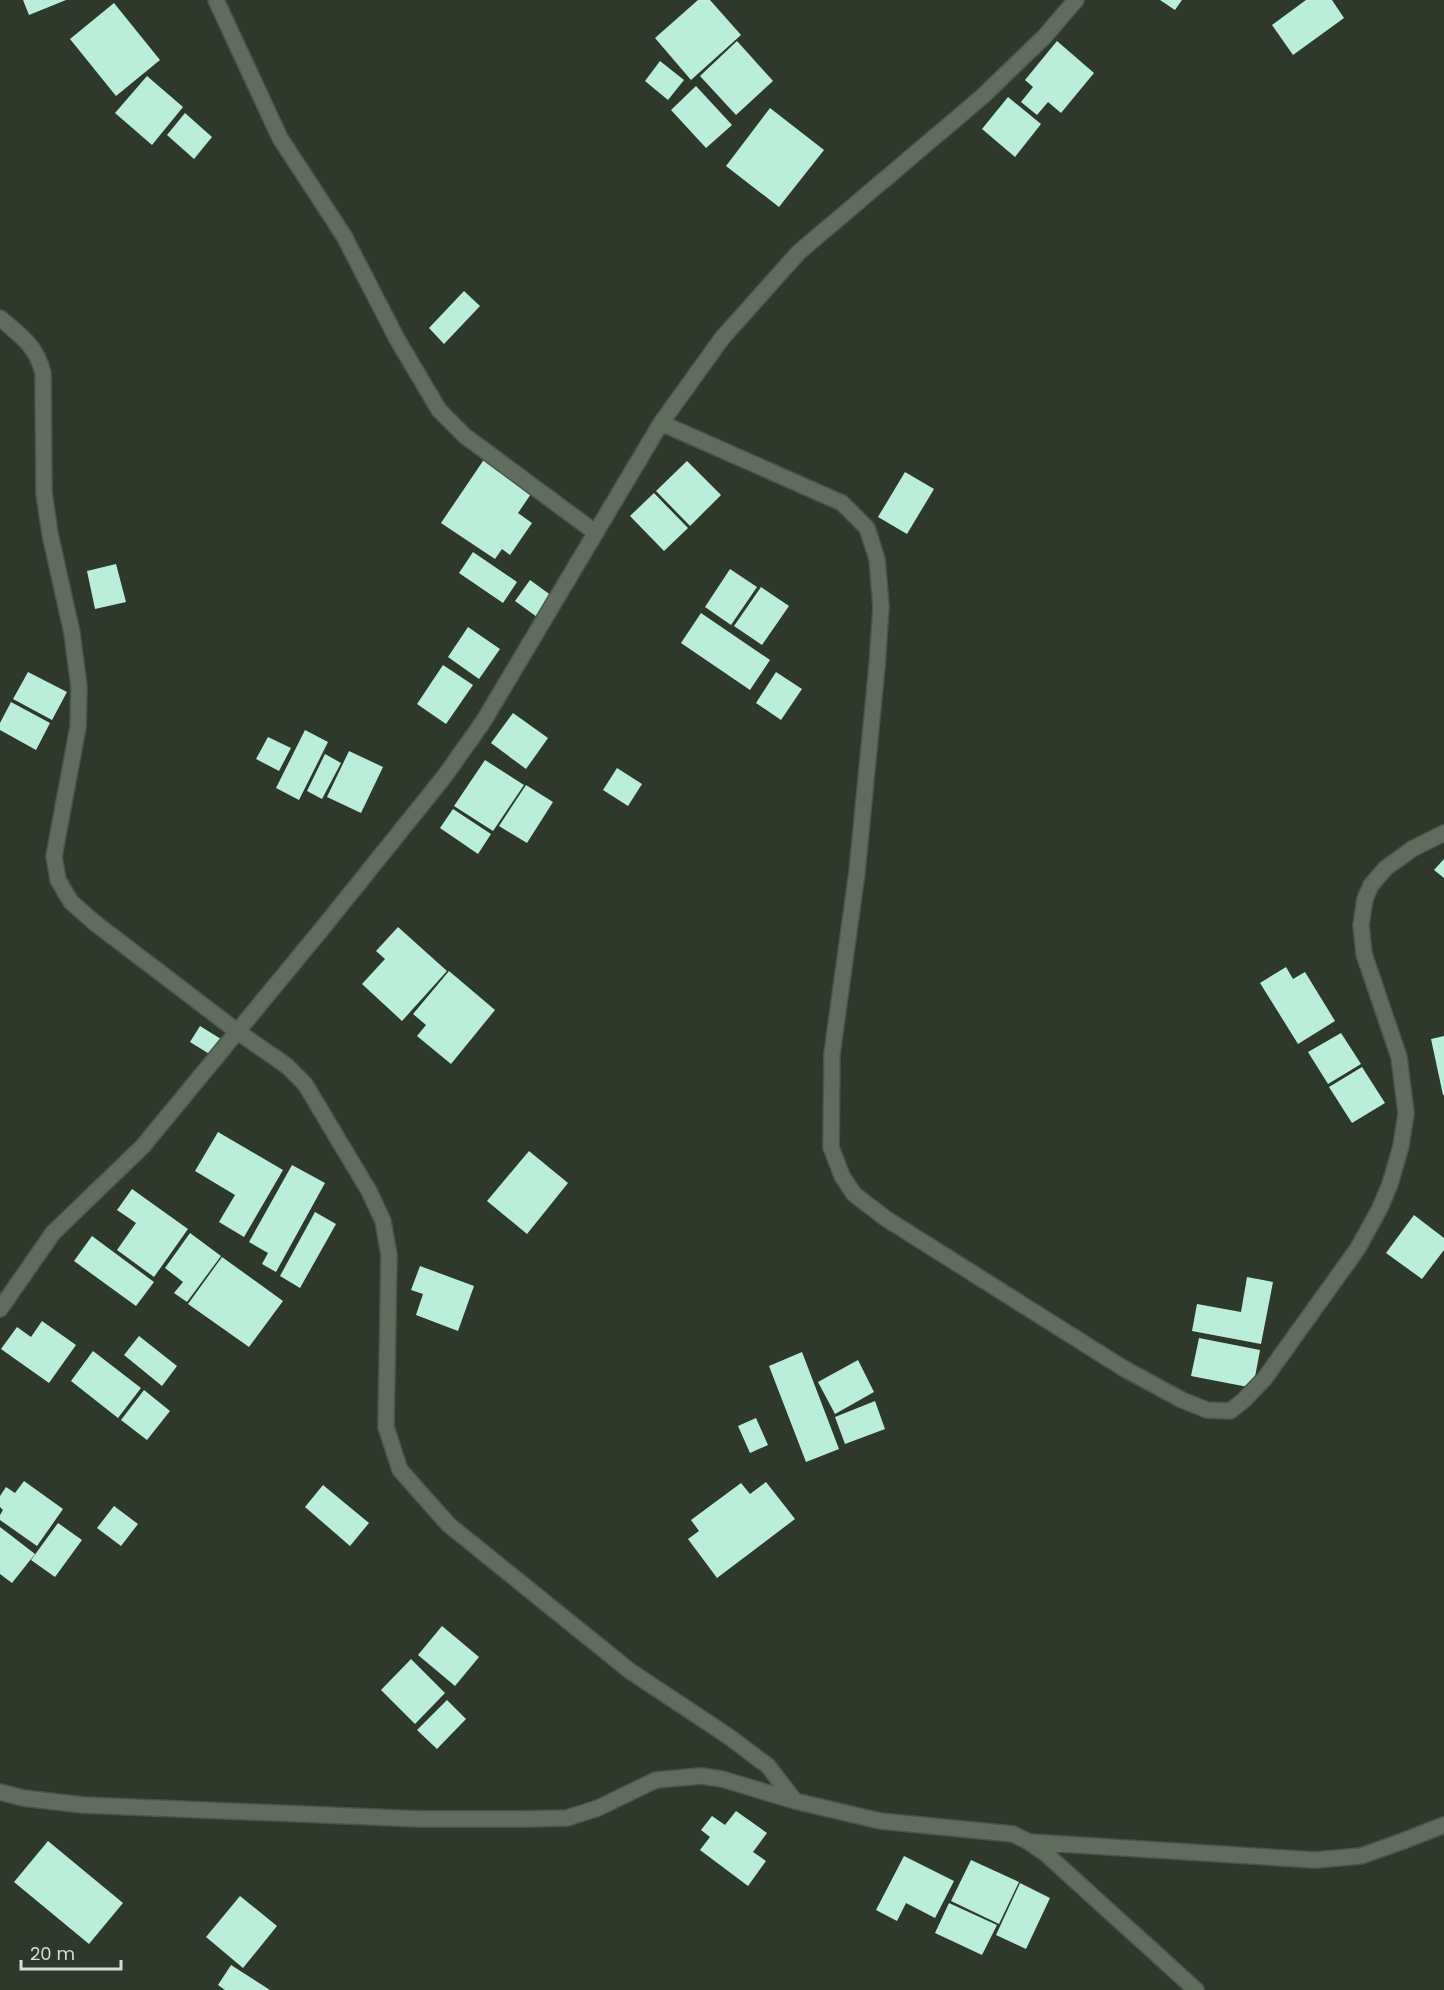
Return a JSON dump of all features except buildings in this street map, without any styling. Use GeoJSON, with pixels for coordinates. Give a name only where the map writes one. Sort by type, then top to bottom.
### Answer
{"type":"FeatureCollection","features":[{"type":"Feature","properties":{"kind":"street"},"geometry":{"type":"LineString","coordinates":[[216,0],[280,138],[344,236],[397,339],[439,410],[465,436],[596,533]]}},
{"type":"Feature","properties":{"kind":"street"},"geometry":{"type":"LineString","coordinates":[[0,1309],[53,1233],[143,1146],[238,1032],[450,768],[483,722],[661,423],[723,337],[799,252],[983,96],[1045,36],[1076,0]]}},
{"type":"Feature","properties":{"kind":"street"},"geometry":{"type":"LineString","coordinates":[[0,318],[27,341],[39,357],[43,374],[44,493],[50,534],[72,633],[79,687],[78,727],[54,856],[58,880],[71,902],[95,923],[238,1032],[287,1066],[305,1084],[369,1191],[383,1221],[389,1255],[386,1427],[400,1470],[449,1526],[630,1671],[728,1736],[768,1766],[795,1801]]}},
{"type":"Feature","properties":{"kind":"street"},"geometry":{"type":"LineString","coordinates":[[661,423],[842,503],[867,528],[878,559],[881,607],[877,666],[856,872],[831,1054],[831,1147],[842,1176],[854,1194],[885,1218],[1124,1368],[1182,1400],[1207,1410],[1230,1411],[1244,1400],[1265,1378],[1358,1248],[1380,1208],[1401,1146],[1406,1113],[1399,1057],[1364,954],[1361,925],[1365,899],[1371,885],[1386,868],[1412,849],[1444,833]]}},
{"type":"Feature","properties":{"kind":"street"},"geometry":{"type":"LineString","coordinates":[[0,1792],[23,1798],[83,1805],[420,1819],[525,1819],[567,1818],[598,1808],[656,1780],[701,1776],[722,1779],[795,1801],[880,1821],[1013,1834],[1045,1853],[1196,1990]]}},
{"type":"Feature","properties":{"kind":"street"},"geometry":{"type":"LineString","coordinates":[[1029,1842],[1315,1860],[1361,1856],[1444,1825]]}}]}
